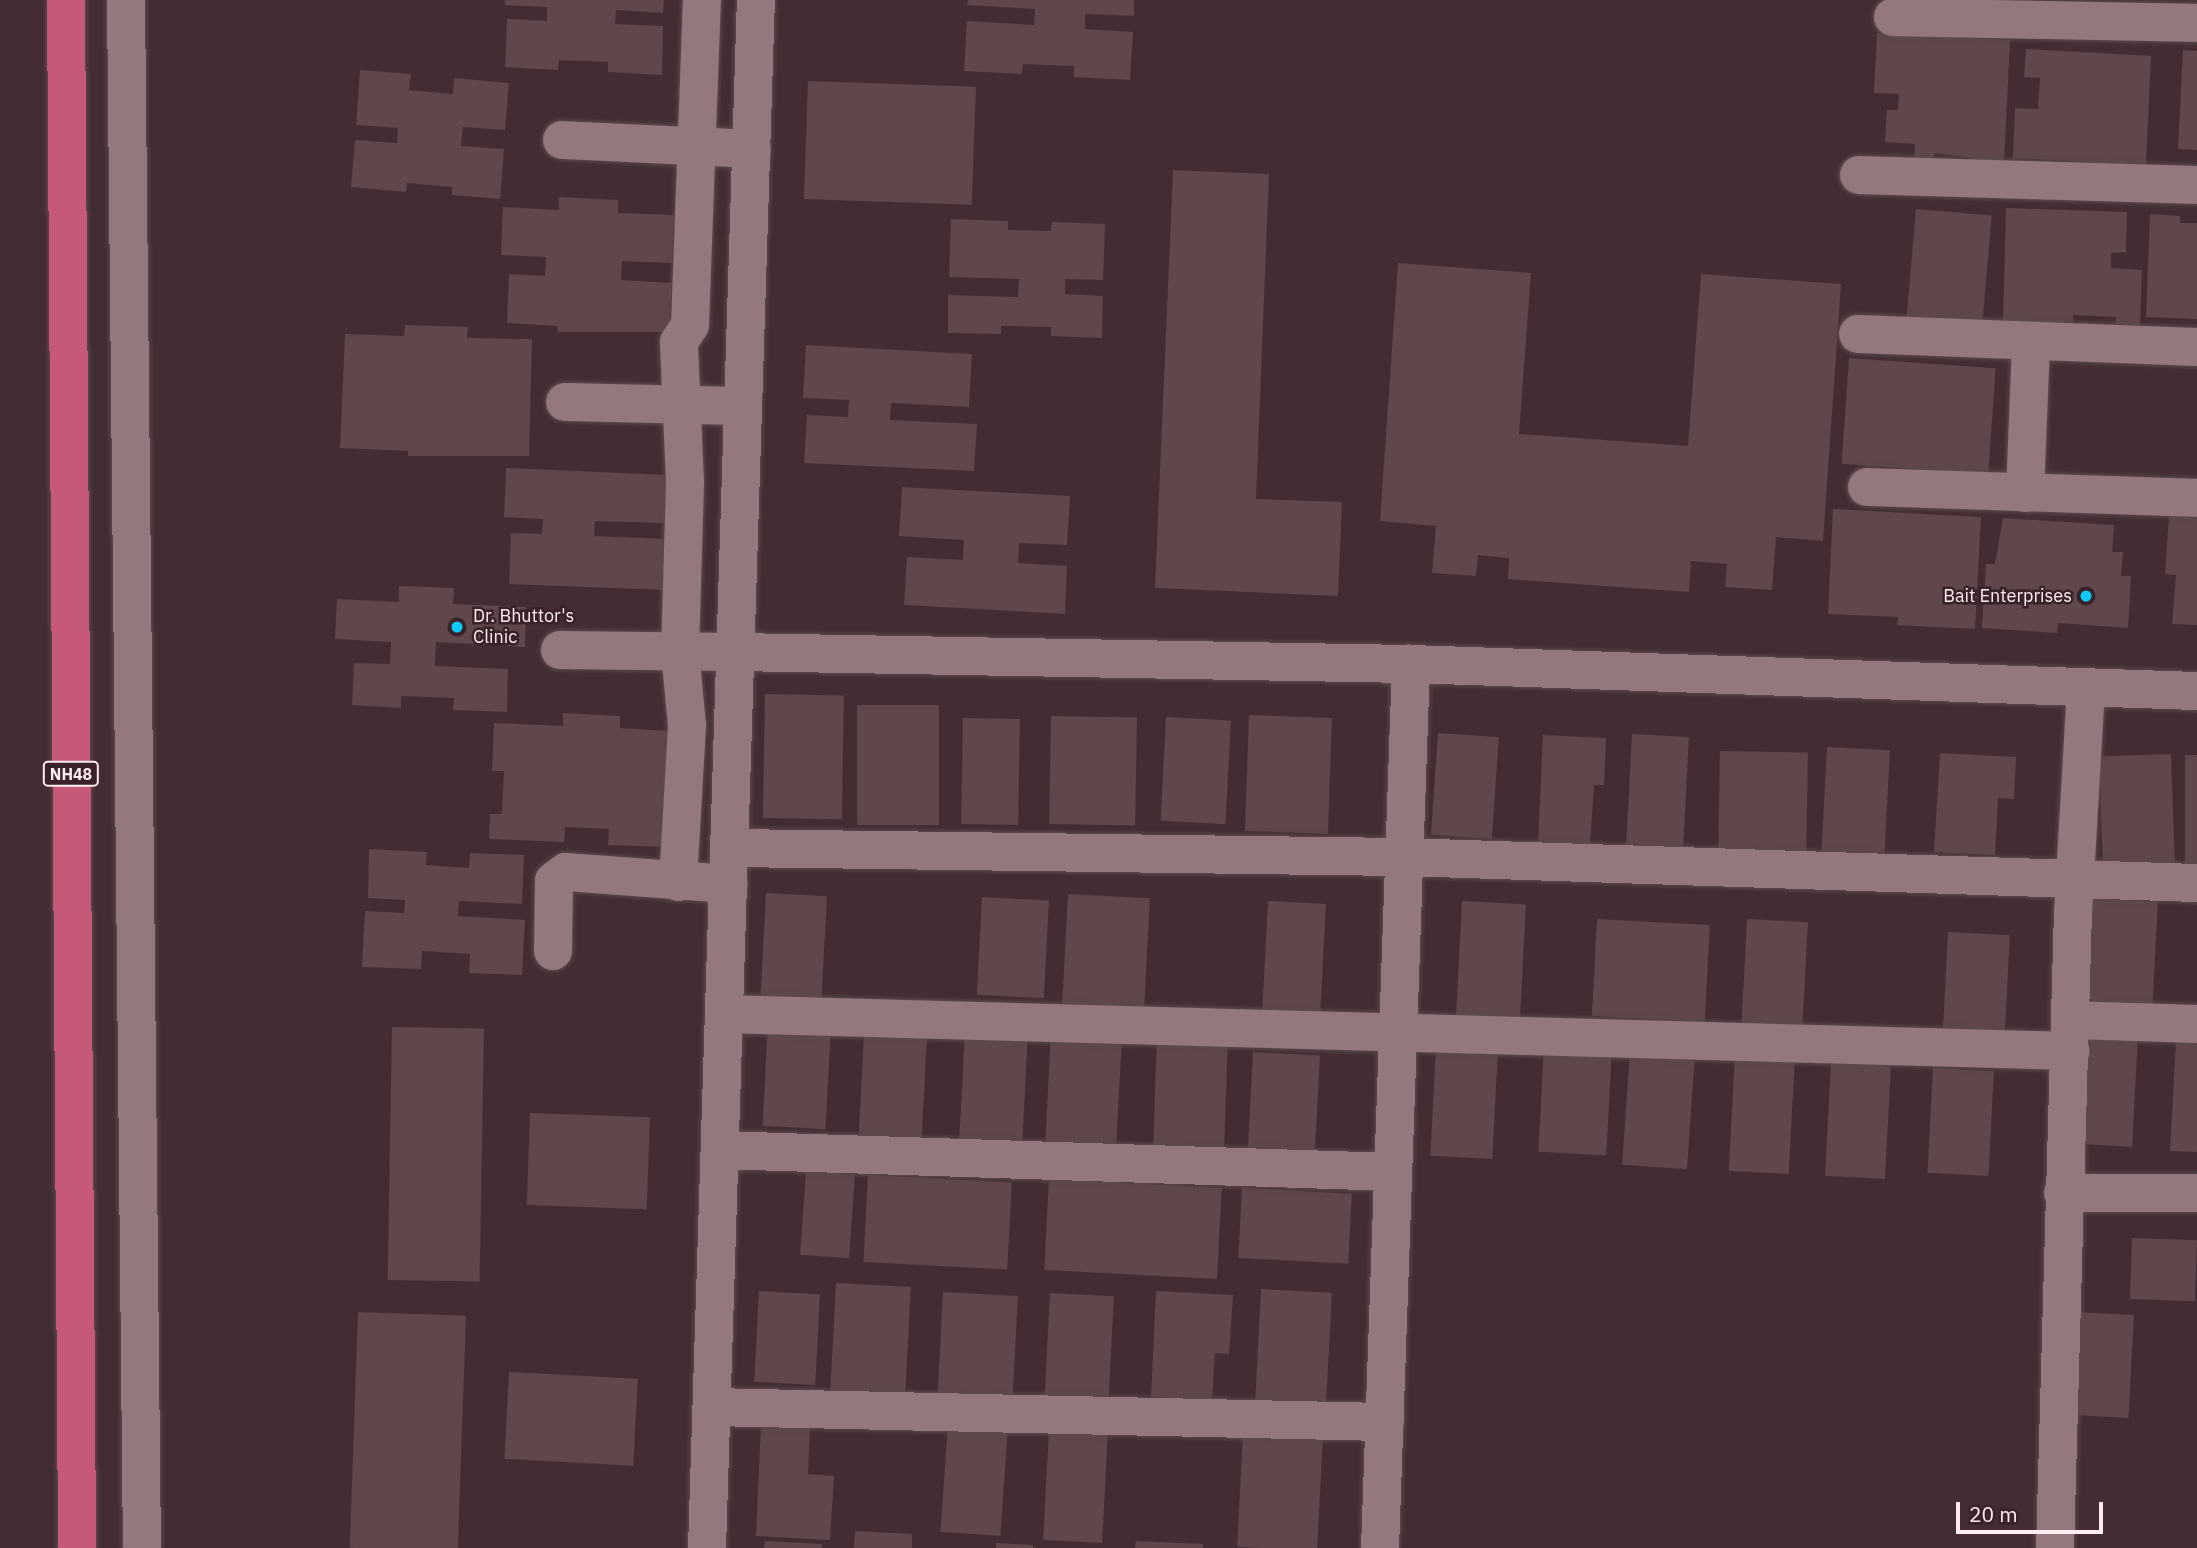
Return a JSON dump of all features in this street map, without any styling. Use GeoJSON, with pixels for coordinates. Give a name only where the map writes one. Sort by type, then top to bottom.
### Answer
{"type":"FeatureCollection","features":[{"type":"Feature","properties":{"kind":"highway","name":"NH48"},"geometry":{"type":"LineString","coordinates":[[66,0],[76,1548]]}},
{"type":"Feature","properties":{"kind":"street"},"geometry":{"type":"LineString","coordinates":[[126,0],[142,1548]]}},
{"type":"Feature","properties":{"kind":"street"},"geometry":{"type":"LineString","coordinates":[[678,882],[687,725],[680,652],[685,482],[678,404],[680,342],[690,326],[702,0]]}},
{"type":"Feature","properties":{"kind":"street"},"geometry":{"type":"LineString","coordinates":[[708,1548],[756,0]]}},
{"type":"Feature","properties":{"kind":"street"},"geometry":{"type":"LineString","coordinates":[[1893,18],[2197,23]]}},
{"type":"Feature","properties":{"kind":"street"},"geometry":{"type":"LineString","coordinates":[[562,140],[752,149]]}},
{"type":"Feature","properties":{"kind":"street"},"geometry":{"type":"LineString","coordinates":[[1859,175],[2197,185]]}},
{"type":"Feature","properties":{"kind":"street"},"geometry":{"type":"LineString","coordinates":[[1858,334],[2197,347]]}},
{"type":"Feature","properties":{"kind":"street"},"geometry":{"type":"LineString","coordinates":[[2025,493],[2031,341]]}},
{"type":"Feature","properties":{"kind":"street"},"geometry":{"type":"LineString","coordinates":[[565,402],[743,406]]}},
{"type":"Feature","properties":{"kind":"street"},"geometry":{"type":"LineString","coordinates":[[1867,487],[2197,498]]}},
{"type":"Feature","properties":{"kind":"street"},"geometry":{"type":"LineString","coordinates":[[560,650],[1410,664],[2197,691]]}},
{"type":"Feature","properties":{"kind":"street"},"geometry":{"type":"LineString","coordinates":[[1380,1548],[1410,664]]}},
{"type":"Feature","properties":{"kind":"street"},"geometry":{"type":"LineString","coordinates":[[2055,1548],[2063,1193],[2086,687]]}},
{"type":"Feature","properties":{"kind":"street"},"geometry":{"type":"LineString","coordinates":[[552,951],[554,881],[566,872],[678,882],[730,866],[1404,857],[2197,883]]}},
{"type":"Feature","properties":{"kind":"street"},"geometry":{"type":"LineString","coordinates":[[724,1014],[1398,1032],[2071,1035],[2197,1024]]}},
{"type":"Feature","properties":{"kind":"street"},"geometry":{"type":"LineString","coordinates":[[720,1150],[1393,1172]]}},
{"type":"Feature","properties":{"kind":"street"},"geometry":{"type":"LineString","coordinates":[[2063,1193],[2197,1193]]}},
{"type":"Feature","properties":{"kind":"street"},"geometry":{"type":"LineString","coordinates":[[712,1407],[1385,1422]]}},
{"type":"Feature","properties":{"kind":"building"},"geometry":{"type":"Polygon","coordinates":[[[505,0],[664,0],[663,13],[616,10],[615,24],[663,26],[662,75],[608,72],[608,62],[559,60],[558,70],[505,67],[507,19],[547,21],[547,7],[505,5],[505,0]]]}},
{"type":"Feature","properties":{"kind":"building"},"geometry":{"type":"Polygon","coordinates":[[[968,0],[1134,0],[1134,16],[1085,14],[1085,29],[1133,32],[1130,80],[1074,77],[1074,66],[1023,64],[1022,74],[964,71],[967,21],[1034,25],[1035,9],[967,5],[968,0]]]}},
{"type":"Feature","properties":{"kind":"building"},"geometry":{"type":"Polygon","coordinates":[[[1877,33],[2010,40],[2004,162],[1934,153],[1933,165],[1914,164],[1915,144],[1885,142],[1887,110],[1898,110],[1899,94],[1874,93],[1877,33]]]}},
{"type":"Feature","properties":{"kind":"building"},"geometry":{"type":"Polygon","coordinates":[[[2026,49],[2151,56],[2146,165],[2013,158],[2015,108],[2038,109],[2040,78],[2024,77],[2026,49]]]}},
{"type":"Feature","properties":{"kind":"building"},"geometry":{"type":"Polygon","coordinates":[[[2183,50],[2197,51],[2197,150],[2178,149],[2183,50]]]}},
{"type":"Feature","properties":{"kind":"building"},"geometry":{"type":"Polygon","coordinates":[[[360,70],[411,74],[409,90],[453,94],[454,78],[509,83],[505,130],[463,127],[461,146],[504,149],[500,199],[452,195],[452,187],[407,183],[406,192],[351,187],[355,140],[397,143],[398,128],[356,125],[360,70]]]}},
{"type":"Feature","properties":{"kind":"building"},"geometry":{"type":"Polygon","coordinates":[[[808,81],[976,87],[972,205],[804,199],[808,81]]]}},
{"type":"Feature","properties":{"kind":"building"},"geometry":{"type":"Polygon","coordinates":[[[1173,170],[1269,174],[1256,499],[1342,502],[1338,596],[1155,588],[1173,170]]]}},
{"type":"Feature","properties":{"kind":"building"},"geometry":{"type":"Polygon","coordinates":[[[559,197],[618,200],[618,213],[674,215],[672,263],[622,261],[621,280],[672,283],[669,332],[558,332],[557,326],[507,323],[509,274],[545,276],[546,257],[501,255],[503,207],[559,210],[559,197]]]}},
{"type":"Feature","properties":{"kind":"building"},"geometry":{"type":"Polygon","coordinates":[[[2006,208],[2127,212],[2126,252],[2111,253],[2111,268],[2142,270],[2140,325],[2116,324],[2116,317],[2073,315],[2073,323],[2003,321],[2006,208]]]}},
{"type":"Feature","properties":{"kind":"building"},"geometry":{"type":"Polygon","coordinates":[[[1916,209],[1992,216],[1982,325],[1906,319],[1916,209]]]}},
{"type":"Feature","properties":{"kind":"building"},"geometry":{"type":"Polygon","coordinates":[[[2150,214],[2180,216],[2180,223],[2197,223],[2197,319],[2146,317],[2150,214]]]}},
{"type":"Feature","properties":{"kind":"building"},"geometry":{"type":"Polygon","coordinates":[[[951,219],[1008,221],[1008,230],[1051,231],[1052,222],[1105,224],[1103,280],[1065,279],[1065,294],[1103,296],[1102,338],[1051,336],[1051,327],[1001,326],[1001,334],[948,333],[948,295],[1018,297],[1019,279],[949,277],[951,219]]]}},
{"type":"Feature","properties":{"kind":"building"},"geometry":{"type":"Polygon","coordinates":[[[1398,263],[1531,273],[1519,434],[1688,446],[1701,274],[1841,284],[1823,541],[1776,537],[1772,590],[1725,587],[1727,564],[1691,561],[1689,592],[1508,579],[1509,558],[1478,555],[1476,576],[1432,573],[1436,526],[1380,521],[1398,263]]]}},
{"type":"Feature","properties":{"kind":"building"},"geometry":{"type":"Polygon","coordinates":[[[405,325],[468,327],[467,338],[532,339],[529,456],[408,456],[408,451],[340,448],[345,334],[404,336],[405,325]]]}},
{"type":"Feature","properties":{"kind":"building"},"geometry":{"type":"Polygon","coordinates":[[[806,345],[972,354],[969,407],[891,403],[890,420],[977,424],[974,471],[804,463],[807,415],[848,417],[849,400],[803,398],[806,345]]]}},
{"type":"Feature","properties":{"kind":"building"},"geometry":{"type":"Polygon","coordinates":[[[1849,358],[1996,368],[1988,474],[1842,464],[1849,358]]]}},
{"type":"Feature","properties":{"kind":"building"},"geometry":{"type":"Polygon","coordinates":[[[506,468],[667,475],[665,523],[595,521],[594,536],[668,539],[666,590],[509,584],[511,533],[542,534],[543,519],[504,517],[506,468]]]}},
{"type":"Feature","properties":{"kind":"building"},"geometry":{"type":"Polygon","coordinates":[[[902,487],[1070,496],[1067,545],[1019,543],[1018,563],[1067,566],[1065,614],[904,605],[907,557],[963,560],[964,540],[899,536],[902,487]]]}},
{"type":"Feature","properties":{"kind":"building"},"geometry":{"type":"Polygon","coordinates":[[[1833,509],[1981,517],[1975,629],[1897,625],[1898,617],[1828,614],[1833,509]]]}},
{"type":"Feature","properties":{"kind":"building"},"geometry":{"type":"Polygon","coordinates":[[[2169,516],[2197,518],[2197,625],[2172,624],[2176,575],[2165,574],[2169,516]]]}},
{"type":"Feature","properties":{"kind":"building"},"geometry":{"type":"Polygon","coordinates":[[[2003,518],[2114,525],[2112,552],[2123,552],[2121,576],[2131,576],[2128,628],[2058,623],[2057,633],[1982,628],[1986,564],[1995,564],[2003,518]]]}},
{"type":"Feature","properties":{"kind":"building"},"geometry":{"type":"Polygon","coordinates":[[[399,586],[454,588],[453,604],[526,607],[525,647],[436,642],[435,666],[508,669],[507,712],[453,710],[454,698],[401,696],[401,708],[352,705],[354,663],[390,664],[391,642],[335,639],[337,599],[399,602],[399,586]]]}},
{"type":"Feature","properties":{"kind":"building"},"geometry":{"type":"Polygon","coordinates":[[[765,694],[844,695],[842,819],[763,818],[765,694]]]}},
{"type":"Feature","properties":{"kind":"building"},"geometry":{"type":"Polygon","coordinates":[[[857,705],[939,705],[939,825],[857,825],[857,705]]]}},
{"type":"Feature","properties":{"kind":"building"},"geometry":{"type":"Polygon","coordinates":[[[563,713],[620,716],[620,728],[669,731],[664,847],[608,845],[609,829],[565,827],[564,842],[489,839],[490,814],[502,814],[504,771],[492,771],[494,723],[563,726],[563,713]]]}},
{"type":"Feature","properties":{"kind":"building"},"geometry":{"type":"Polygon","coordinates":[[[1249,715],[1332,718],[1328,834],[1245,831],[1249,715]]]}},
{"type":"Feature","properties":{"kind":"building"},"geometry":{"type":"Polygon","coordinates":[[[1051,716],[1137,718],[1135,825],[1049,824],[1051,716]]]}},
{"type":"Feature","properties":{"kind":"building"},"geometry":{"type":"Polygon","coordinates":[[[1166,717],[1231,720],[1225,824],[1161,821],[1166,717]]]}},
{"type":"Feature","properties":{"kind":"building"},"geometry":{"type":"Polygon","coordinates":[[[963,718],[1020,719],[1018,825],[961,824],[963,718]]]}},
{"type":"Feature","properties":{"kind":"building"},"geometry":{"type":"Polygon","coordinates":[[[1438,733],[1499,737],[1492,839],[1431,835],[1438,733]]]}},
{"type":"Feature","properties":{"kind":"building"},"geometry":{"type":"Polygon","coordinates":[[[1632,734],[1689,737],[1683,850],[1626,847],[1632,734]]]}},
{"type":"Feature","properties":{"kind":"building"},"geometry":{"type":"Polygon","coordinates":[[[1543,735],[1606,738],[1604,785],[1594,785],[1590,845],[1538,843],[1543,735]]]}},
{"type":"Feature","properties":{"kind":"building"},"geometry":{"type":"Polygon","coordinates":[[[1827,747],[1890,750],[1884,857],[1821,854],[1827,747]]]}},
{"type":"Feature","properties":{"kind":"building"},"geometry":{"type":"Polygon","coordinates":[[[1720,751],[1808,753],[1806,853],[1718,851],[1720,751]]]}},
{"type":"Feature","properties":{"kind":"building"},"geometry":{"type":"Polygon","coordinates":[[[1940,753],[2016,757],[2014,799],[1998,798],[1995,855],[1934,852],[1940,753]]]}},
{"type":"Feature","properties":{"kind":"building"},"geometry":{"type":"Polygon","coordinates":[[[2171,754],[2175,867],[2103,869],[2099,757],[2171,754]]]}},
{"type":"Feature","properties":{"kind":"building"},"geometry":{"type":"Polygon","coordinates":[[[2185,755],[2197,755],[2197,872],[2185,872],[2185,755]]]}},
{"type":"Feature","properties":{"kind":"building"},"geometry":{"type":"Polygon","coordinates":[[[369,849],[427,852],[426,865],[469,868],[470,853],[524,855],[522,904],[459,901],[458,916],[525,920],[522,975],[469,973],[470,954],[422,951],[421,969],[362,967],[365,911],[404,913],[405,900],[368,898],[369,849]]]}},
{"type":"Feature","properties":{"kind":"building"},"geometry":{"type":"Polygon","coordinates":[[[766,893],[827,896],[821,1003],[760,1000],[766,893]]]}},
{"type":"Feature","properties":{"kind":"building"},"geometry":{"type":"Polygon","coordinates":[[[1068,894],[1150,898],[1144,1012],[1062,1008],[1068,894]]]}},
{"type":"Feature","properties":{"kind":"building"},"geometry":{"type":"Polygon","coordinates":[[[982,897],[1049,901],[1044,998],[977,995],[982,897]]]}},
{"type":"Feature","properties":{"kind":"building"},"geometry":{"type":"Polygon","coordinates":[[[2086,898],[2158,902],[2153,1004],[2081,1000],[2086,898]]]}},
{"type":"Feature","properties":{"kind":"building"},"geometry":{"type":"Polygon","coordinates":[[[1268,901],[1326,904],[1320,1013],[1262,1010],[1268,901]]]}},
{"type":"Feature","properties":{"kind":"building"},"geometry":{"type":"Polygon","coordinates":[[[1462,901],[1526,904],[1520,1021],[1456,1018],[1462,901]]]}},
{"type":"Feature","properties":{"kind":"building"},"geometry":{"type":"Polygon","coordinates":[[[1597,919],[1710,925],[1705,1022],[1592,1016],[1597,919]]]}},
{"type":"Feature","properties":{"kind":"building"},"geometry":{"type":"Polygon","coordinates":[[[1747,919],[1808,922],[1802,1032],[1741,1029],[1747,919]]]}},
{"type":"Feature","properties":{"kind":"building"},"geometry":{"type":"Polygon","coordinates":[[[1948,932],[2010,935],[2005,1032],[1943,1029],[1948,932]]]}},
{"type":"Feature","properties":{"kind":"building"},"geometry":{"type":"Polygon","coordinates":[[[768,1023],[831,1026],[826,1129],[763,1126],[768,1023]]]}},
{"type":"Feature","properties":{"kind":"building"},"geometry":{"type":"Polygon","coordinates":[[[392,1027],[484,1029],[480,1282],[388,1280],[392,1027]]]}},
{"type":"Feature","properties":{"kind":"building"},"geometry":{"type":"Polygon","coordinates":[[[965,1031],[1028,1034],[1022,1145],[959,1142],[965,1031]]]}},
{"type":"Feature","properties":{"kind":"building"},"geometry":{"type":"Polygon","coordinates":[[[1051,1033],[1122,1037],[1116,1149],[1045,1145],[1051,1033]]]}},
{"type":"Feature","properties":{"kind":"building"},"geometry":{"type":"Polygon","coordinates":[[[2081,1033],[2138,1036],[2132,1147],[2075,1144],[2081,1033]]]}},
{"type":"Feature","properties":{"kind":"building"},"geometry":{"type":"Polygon","coordinates":[[[864,1035],[927,1038],[921,1144],[858,1141],[864,1035]]]}},
{"type":"Feature","properties":{"kind":"building"},"geometry":{"type":"Polygon","coordinates":[[[1157,1036],[1228,1038],[1224,1159],[1153,1157],[1157,1036]]]}},
{"type":"Feature","properties":{"kind":"building"},"geometry":{"type":"Polygon","coordinates":[[[2176,1042],[2197,1043],[2197,1152],[2170,1151],[2176,1042]]]}},
{"type":"Feature","properties":{"kind":"building"},"geometry":{"type":"Polygon","coordinates":[[[1544,1044],[1612,1048],[1606,1155],[1538,1152],[1544,1044]]]}},
{"type":"Feature","properties":{"kind":"building"},"geometry":{"type":"Polygon","coordinates":[[[1436,1048],[1498,1051],[1492,1159],[1430,1156],[1436,1048]]]}},
{"type":"Feature","properties":{"kind":"building"},"geometry":{"type":"Polygon","coordinates":[[[1253,1052],[1320,1056],[1315,1158],[1248,1155],[1253,1052]]]}},
{"type":"Feature","properties":{"kind":"building"},"geometry":{"type":"Polygon","coordinates":[[[1630,1052],[1695,1057],[1687,1169],[1622,1165],[1630,1052]]]}},
{"type":"Feature","properties":{"kind":"building"},"geometry":{"type":"Polygon","coordinates":[[[1735,1053],[1795,1056],[1789,1174],[1729,1171],[1735,1053]]]}},
{"type":"Feature","properties":{"kind":"building"},"geometry":{"type":"Polygon","coordinates":[[[1831,1062],[1891,1065],[1885,1179],[1825,1176],[1831,1062]]]}},
{"type":"Feature","properties":{"kind":"building"},"geometry":{"type":"Polygon","coordinates":[[[1933,1068],[1994,1071],[1988,1176],[1928,1173],[1933,1068]]]}},
{"type":"Feature","properties":{"kind":"building"},"geometry":{"type":"Polygon","coordinates":[[[530,1113],[650,1117],[647,1209],[527,1205],[530,1113]]]}},
{"type":"Feature","properties":{"kind":"building"},"geometry":{"type":"Polygon","coordinates":[[[806,1171],[855,1174],[849,1258],[800,1255],[806,1171]]]}},
{"type":"Feature","properties":{"kind":"building"},"geometry":{"type":"Polygon","coordinates":[[[868,1175],[1012,1183],[1007,1269],[863,1262],[868,1175]]]}},
{"type":"Feature","properties":{"kind":"building"},"geometry":{"type":"Polygon","coordinates":[[[1049,1179],[1222,1188],[1217,1279],[1044,1270],[1049,1179]]]}},
{"type":"Feature","properties":{"kind":"building"},"geometry":{"type":"Polygon","coordinates":[[[1242,1188],[1352,1194],[1348,1264],[1238,1258],[1242,1188]]]}},
{"type":"Feature","properties":{"kind":"building"},"geometry":{"type":"Polygon","coordinates":[[[2132,1238],[2197,1240],[2195,1301],[2130,1299],[2132,1238]]]}},
{"type":"Feature","properties":{"kind":"building"},"geometry":{"type":"Polygon","coordinates":[[[836,1283],[911,1287],[905,1401],[830,1397],[836,1283]]]}},
{"type":"Feature","properties":{"kind":"building"},"geometry":{"type":"Polygon","coordinates":[[[1261,1289],[1332,1293],[1326,1404],[1255,1400],[1261,1289]]]}},
{"type":"Feature","properties":{"kind":"building"},"geometry":{"type":"Polygon","coordinates":[[[759,1291],[820,1294],[815,1385],[754,1382],[759,1291]]]}},
{"type":"Feature","properties":{"kind":"building"},"geometry":{"type":"Polygon","coordinates":[[[1156,1291],[1233,1295],[1229,1354],[1215,1353],[1212,1400],[1151,1397],[1156,1291]]]}},
{"type":"Feature","properties":{"kind":"building"},"geometry":{"type":"Polygon","coordinates":[[[943,1292],[1018,1296],[1012,1400],[938,1396],[943,1292]]]}},
{"type":"Feature","properties":{"kind":"building"},"geometry":{"type":"Polygon","coordinates":[[[1050,1293],[1114,1296],[1108,1403],[1044,1400],[1050,1293]]]}},
{"type":"Feature","properties":{"kind":"building"},"geometry":{"type":"Polygon","coordinates":[[[358,1312],[466,1316],[458,1548],[350,1548],[358,1312]]]}},
{"type":"Feature","properties":{"kind":"building"},"geometry":{"type":"Polygon","coordinates":[[[2075,1312],[2134,1315],[2129,1418],[2070,1415],[2075,1312]]]}},
{"type":"Feature","properties":{"kind":"building"},"geometry":{"type":"Polygon","coordinates":[[[509,1372],[638,1379],[633,1466],[504,1459],[509,1372]]]}},
{"type":"Feature","properties":{"kind":"building"},"geometry":{"type":"Polygon","coordinates":[[[761,1424],[810,1426],[808,1474],[834,1476],[830,1540],[756,1536],[761,1424]]]}},
{"type":"Feature","properties":{"kind":"building"},"geometry":{"type":"Polygon","coordinates":[[[948,1424],[1008,1428],[1000,1536],[940,1532],[948,1424]]]}},
{"type":"Feature","properties":{"kind":"building"},"geometry":{"type":"Polygon","coordinates":[[[1049,1429],[1108,1432],[1102,1543],[1043,1540],[1049,1429]]]}},
{"type":"Feature","properties":{"kind":"building"},"geometry":{"type":"Polygon","coordinates":[[[1243,1434],[1323,1438],[1317,1548],[1237,1547],[1243,1434]]]}},
{"type":"Feature","properties":{"kind":"building"},"geometry":{"type":"Polygon","coordinates":[[[855,1531],[912,1534],[912,1548],[854,1548],[855,1531]]]}},
{"type":"Feature","properties":{"kind":"building"},"geometry":{"type":"Polygon","coordinates":[[[765,1541],[822,1544],[822,1548],[764,1548],[765,1541]]]}},
{"type":"Feature","properties":{"kind":"building"},"geometry":{"type":"Polygon","coordinates":[[[1136,1541],[1203,1544],[1203,1548],[1135,1548],[1136,1541]]]}},
{"type":"Feature","properties":{"kind":"building"},"geometry":{"type":"Polygon","coordinates":[[[996,1543],[1033,1545],[1033,1548],[996,1548],[996,1543]]]}},
{"type":"Feature","properties":{"kind":"place","name":"Bait Enterprises"},"geometry":{"type":"Point","coordinates":[2086,596]}},
{"type":"Feature","properties":{"kind":"place","name":"Dr. Bhuttor's Clinic"},"geometry":{"type":"Point","coordinates":[457,627]}}]}
